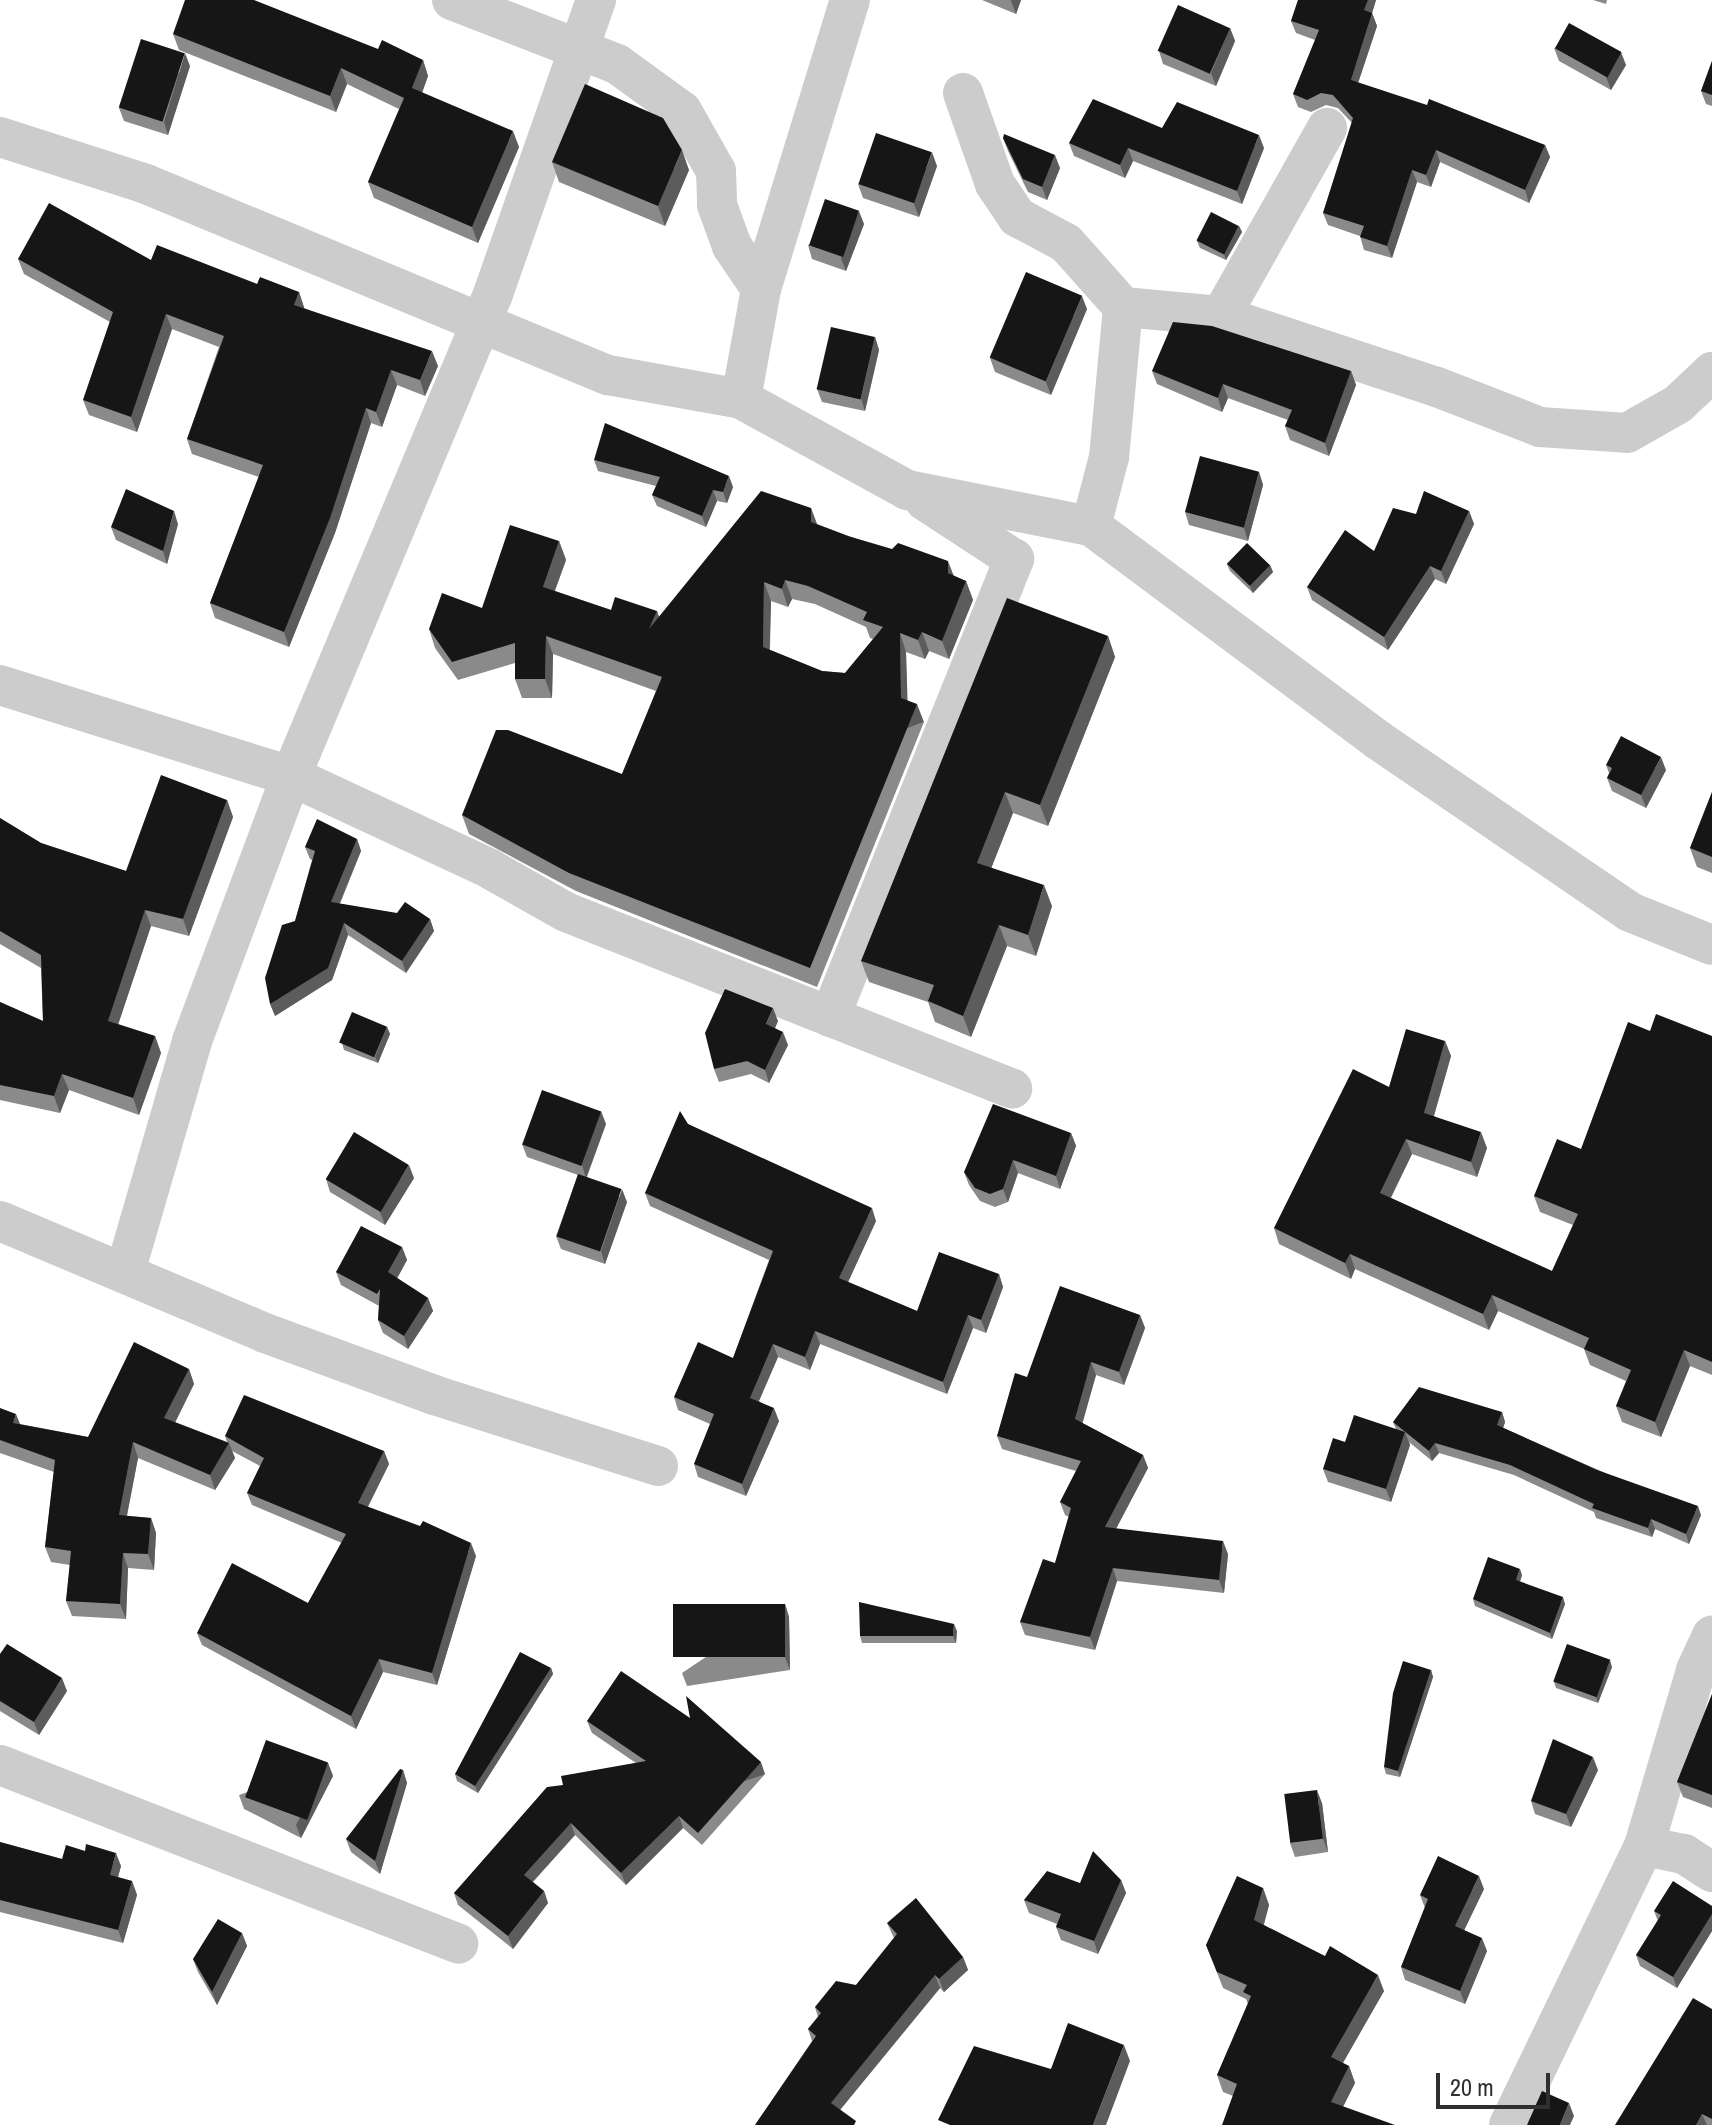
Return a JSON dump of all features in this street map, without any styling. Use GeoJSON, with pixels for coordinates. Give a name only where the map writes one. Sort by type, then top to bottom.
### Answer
{"type":"FeatureCollection","features":[{"type":"Feature","properties":{"kind":"street"},"geometry":{"type":"LineString","coordinates":[[452,0],[579,46],[617,64],[682,111],[716,171],[717,205],[732,246],[761,289]]}},
{"type":"Feature","properties":{"kind":"street"},"geometry":{"type":"LineString","coordinates":[[125,1272],[192,1041],[291,776],[480,324],[596,0]]}},
{"type":"Feature","properties":{"kind":"street"},"geometry":{"type":"LineString","coordinates":[[741,399],[761,289],[850,0]]}},
{"type":"Feature","properties":{"kind":"street"},"geometry":{"type":"LineString","coordinates":[[963,93],[995,184],[1017,217],[1066,243],[1123,307],[1221,316],[1437,387],[1540,427],[1627,433],[1678,404],[1712,372]]}},
{"type":"Feature","properties":{"kind":"street"},"geometry":{"type":"LineString","coordinates":[[1221,316],[1327,128]]}},
{"type":"Feature","properties":{"kind":"street"},"geometry":{"type":"LineString","coordinates":[[0,137],[146,184],[480,324],[540,343],[608,375],[741,399],[907,490],[1014,559],[830,1017]]}},
{"type":"Feature","properties":{"kind":"street"},"geometry":{"type":"LineString","coordinates":[[1091,526],[1109,457],[1123,307]]}},
{"type":"Feature","properties":{"kind":"street"},"geometry":{"type":"LineString","coordinates":[[907,490],[1091,526],[1378,740],[1630,912],[1712,945]]}},
{"type":"Feature","properties":{"kind":"street"},"geometry":{"type":"LineString","coordinates":[[0,685],[291,776],[490,869],[566,912],[1012,1089]]}},
{"type":"Feature","properties":{"kind":"street"},"geometry":{"type":"LineString","coordinates":[[0,1221],[265,1333],[434,1395],[658,1466]]}},
{"type":"Feature","properties":{"kind":"street"},"geometry":{"type":"LineString","coordinates":[[1509,2125],[1644,1846],[1696,1670],[1712,1635]]}},
{"type":"Feature","properties":{"kind":"street"},"geometry":{"type":"LineString","coordinates":[[0,1765],[458,1944]]}},
{"type":"Feature","properties":{"kind":"street"},"geometry":{"type":"LineString","coordinates":[[1644,1846],[1684,1854],[1712,1872]]}},
{"type":"Feature","properties":{"kind":"building"},"geometry":{"type":"Polygon","coordinates":[[[185,0],[254,0],[378,49],[382,40],[423,60],[412,88],[513,131],[472,227],[368,182],[404,98],[341,68],[330,96],[173,34],[185,0]]]}},
{"type":"Feature","properties":{"kind":"building"},"geometry":{"type":"Polygon","coordinates":[[[1298,0],[1368,0],[1364,10],[1372,13],[1351,80],[1427,105],[1429,99],[1545,145],[1525,190],[1436,150],[1426,175],[1412,170],[1387,246],[1360,237],[1364,226],[1323,213],[1353,118],[1333,95],[1321,93],[1307,100],[1293,94],[1319,30],[1291,21],[1298,0]]]}},
{"type":"Feature","properties":{"kind":"building"},"geometry":{"type":"Polygon","coordinates":[[[1178,5],[1230,28],[1210,74],[1158,51],[1178,5]]]}},
{"type":"Feature","properties":{"kind":"building"},"geometry":{"type":"Polygon","coordinates":[[[1569,23],[1621,52],[1607,77],[1555,48],[1569,23]]]}},
{"type":"Feature","properties":{"kind":"building"},"geometry":{"type":"Polygon","coordinates":[[[141,39],[185,53],[162,122],[119,107],[141,39]]]}},
{"type":"Feature","properties":{"kind":"building"},"geometry":{"type":"Polygon","coordinates":[[[1712,61],[1712,95],[1701,91],[1712,61]]]}},
{"type":"Feature","properties":{"kind":"building"},"geometry":{"type":"Polygon","coordinates":[[[585,84],[663,118],[682,150],[658,206],[552,162],[585,84]]]}},
{"type":"Feature","properties":{"kind":"building"},"geometry":{"type":"Polygon","coordinates":[[[1093,99],[1162,128],[1177,102],[1259,135],[1237,191],[1128,148],[1120,165],[1069,143],[1093,99]]]}},
{"type":"Feature","properties":{"kind":"building"},"geometry":{"type":"Polygon","coordinates":[[[876,133],[932,152],[914,203],[858,184],[876,133]]]}},
{"type":"Feature","properties":{"kind":"building"},"geometry":{"type":"Polygon","coordinates":[[[1004,134],[1055,155],[1042,187],[1023,179],[1003,138],[1004,134]]]}},
{"type":"Feature","properties":{"kind":"building"},"geometry":{"type":"Polygon","coordinates":[[[825,199],[859,211],[843,257],[809,245],[825,199]]]}},
{"type":"Feature","properties":{"kind":"building"},"geometry":{"type":"Polygon","coordinates":[[[49,203],[151,260],[157,245],[257,284],[260,277],[299,292],[294,305],[432,351],[420,380],[391,370],[376,412],[366,408],[330,518],[284,632],[210,603],[263,465],[187,439],[224,336],[166,314],[131,417],[83,400],[113,312],[18,259],[49,203]]]}},
{"type":"Feature","properties":{"kind":"building"},"geometry":{"type":"Polygon","coordinates":[[[1211,212],[1239,226],[1224,255],[1196,241],[1211,212]]]}},
{"type":"Feature","properties":{"kind":"building"},"geometry":{"type":"Polygon","coordinates":[[[1026,272],[1082,296],[1046,381],[990,358],[1026,272]]]}},
{"type":"Feature","properties":{"kind":"building"},"geometry":{"type":"Polygon","coordinates":[[[1173,322],[1212,326],[1351,371],[1325,443],[1285,426],[1292,410],[1223,384],[1218,398],[1152,371],[1173,322]]]}},
{"type":"Feature","properties":{"kind":"building"},"geometry":{"type":"Polygon","coordinates":[[[831,327],[875,337],[860,399],[817,389],[831,327]]]}},
{"type":"Feature","properties":{"kind":"building"},"geometry":{"type":"Polygon","coordinates":[[[605,423],[729,476],[723,492],[713,490],[702,516],[652,495],[660,477],[594,460],[605,423]]]}},
{"type":"Feature","properties":{"kind":"building"},"geometry":{"type":"Polygon","coordinates":[[[1200,456],[1259,472],[1244,528],[1185,512],[1200,456]]]}},
{"type":"Feature","properties":{"kind":"building"},"geometry":{"type":"Polygon","coordinates":[[[126,489],[174,511],[163,551],[111,527],[126,489]]]}},
{"type":"Feature","properties":{"kind":"building"},"geometry":{"type":"Polygon","coordinates":[[[761,491],[811,508],[811,522],[848,536],[892,549],[898,543],[948,561],[948,573],[966,581],[942,641],[922,632],[918,640],[900,633],[901,698],[917,704],[810,968],[569,873],[462,815],[496,730],[508,730],[622,774],[662,677],[546,636],[545,679],[515,679],[515,643],[452,662],[429,629],[442,593],[482,608],[510,525],[559,541],[543,587],[611,610],[615,597],[657,611],[649,629],[761,491]],[[785,580],[782,589],[764,582],[763,647],[822,671],[845,673],[883,627],[863,620],[867,612],[808,586],[785,580]]]}},
{"type":"Feature","properties":{"kind":"building"},"geometry":{"type":"Polygon","coordinates":[[[1424,491],[1469,511],[1441,571],[1430,566],[1384,637],[1307,587],[1345,530],[1374,551],[1393,508],[1416,514],[1424,491]]]}},
{"type":"Feature","properties":{"kind":"building"},"geometry":{"type":"Polygon","coordinates":[[[1247,543],[1270,565],[1250,586],[1227,564],[1247,543]]]}},
{"type":"Feature","properties":{"kind":"building"},"geometry":{"type":"Polygon","coordinates":[[[1007,598],[1108,636],[1040,805],[1005,792],[977,863],[1044,885],[1028,935],[999,925],[963,1016],[928,1001],[934,985],[861,961],[1007,598]]]}},
{"type":"Feature","properties":{"kind":"building"},"geometry":{"type":"Polygon","coordinates":[[[1621,736],[1661,757],[1641,795],[1607,778],[1612,768],[1606,765],[1621,736]]]}},
{"type":"Feature","properties":{"kind":"building"},"geometry":{"type":"Polygon","coordinates":[[[161,775],[227,800],[183,919],[145,910],[108,1021],[155,1036],[133,1098],[62,1074],[54,1096],[0,1085],[0,1002],[43,1021],[41,955],[0,931],[0,818],[41,843],[126,871],[161,775]]]}},
{"type":"Feature","properties":{"kind":"building"},"geometry":{"type":"Polygon","coordinates":[[[1712,792],[1712,857],[1690,848],[1712,792]]]}},
{"type":"Feature","properties":{"kind":"building"},"geometry":{"type":"Polygon","coordinates":[[[317,819],[357,839],[331,902],[397,913],[405,902],[430,919],[402,961],[344,923],[328,968],[270,1004],[265,978],[282,925],[295,921],[315,851],[305,847],[317,819]]]}},
{"type":"Feature","properties":{"kind":"building"},"geometry":{"type":"Polygon","coordinates":[[[725,989],[773,1008],[766,1024],[783,1032],[765,1070],[747,1061],[714,1069],[705,1033],[725,989]]]}},
{"type":"Feature","properties":{"kind":"building"},"geometry":{"type":"Polygon","coordinates":[[[352,1012],[387,1027],[374,1057],[339,1042],[352,1012]]]}},
{"type":"Feature","properties":{"kind":"building"},"geometry":{"type":"Polygon","coordinates":[[[1656,1014],[1712,1036],[1712,1362],[1684,1350],[1655,1422],[1616,1406],[1631,1370],[1584,1349],[1589,1338],[1492,1295],[1483,1314],[1350,1254],[1345,1263],[1274,1228],[1353,1069],[1389,1087],[1406,1029],[1445,1041],[1424,1113],[1481,1132],[1471,1162],[1406,1139],[1380,1193],[1552,1271],[1578,1214],[1534,1196],[1557,1139],[1581,1149],[1628,1022],[1650,1031],[1656,1014]]]}},
{"type":"Feature","properties":{"kind":"building"},"geometry":{"type":"Polygon","coordinates":[[[542,1090],[601,1112],[581,1166],[522,1145],[542,1090]]]}},
{"type":"Feature","properties":{"kind":"building"},"geometry":{"type":"Polygon","coordinates":[[[993,1104],[1071,1133],[1056,1176],[1013,1160],[1003,1189],[990,1194],[975,1188],[964,1172],[993,1104]]]}},
{"type":"Feature","properties":{"kind":"building"},"geometry":{"type":"Polygon","coordinates":[[[680,1111],[688,1124],[872,1208],[839,1278],[917,1311],[939,1252],[999,1274],[981,1320],[968,1315],[943,1382],[815,1331],[805,1357],[773,1344],[750,1398],[774,1408],[742,1484],[694,1464],[714,1414],[674,1397],[698,1342],[733,1358],[773,1251],[645,1193],[680,1111]]]}},
{"type":"Feature","properties":{"kind":"building"},"geometry":{"type":"Polygon","coordinates":[[[354,1132],[409,1165],[381,1212],[326,1179],[354,1132]]]}},
{"type":"Feature","properties":{"kind":"building"},"geometry":{"type":"Polygon","coordinates":[[[578,1174],[621,1189],[600,1251],[557,1236],[578,1174]]]}},
{"type":"Feature","properties":{"kind":"building"},"geometry":{"type":"Polygon","coordinates":[[[361,1226],[402,1247],[388,1272],[428,1298],[404,1336],[378,1320],[380,1289],[377,1294],[336,1272],[361,1226]]]}},
{"type":"Feature","properties":{"kind":"building"},"geometry":{"type":"Polygon","coordinates":[[[1060,1286],[1140,1315],[1119,1372],[1091,1362],[1075,1419],[1143,1455],[1105,1527],[1223,1541],[1219,1580],[1113,1568],[1090,1637],[1020,1622],[1043,1559],[1055,1563],[1071,1508],[1060,1502],[1081,1461],[997,1436],[1015,1373],[1027,1377],[1060,1286]]]}},
{"type":"Feature","properties":{"kind":"building"},"geometry":{"type":"Polygon","coordinates":[[[134,1342],[189,1369],[164,1418],[229,1443],[210,1475],[133,1442],[119,1515],[151,1518],[148,1554],[123,1553],[120,1604],[66,1601],[71,1551],[45,1547],[55,1460],[0,1440],[0,1408],[16,1414],[13,1423],[88,1437],[134,1342]]]}},
{"type":"Feature","properties":{"kind":"building"},"geometry":{"type":"Polygon","coordinates":[[[1419,1387],[1502,1412],[1497,1425],[1597,1470],[1698,1506],[1686,1534],[1651,1519],[1648,1528],[1592,1508],[1594,1504],[1510,1465],[1435,1443],[1429,1451],[1393,1422],[1419,1387]]]}},
{"type":"Feature","properties":{"kind":"building"},"geometry":{"type":"Polygon","coordinates":[[[244,1395],[384,1451],[358,1503],[420,1526],[423,1521],[471,1543],[432,1673],[379,1659],[351,1716],[197,1633],[232,1563],[308,1603],[346,1534],[247,1493],[264,1458],[225,1436],[244,1395]]]}},
{"type":"Feature","properties":{"kind":"building"},"geometry":{"type":"Polygon","coordinates":[[[1354,1415],[1405,1432],[1386,1489],[1323,1469],[1333,1438],[1345,1442],[1354,1415]]]}},
{"type":"Feature","properties":{"kind":"building"},"geometry":{"type":"Polygon","coordinates":[[[1488,1557],[1520,1569],[1516,1580],[1563,1597],[1550,1633],[1473,1599],[1488,1557]]]}},
{"type":"Feature","properties":{"kind":"building"},"geometry":{"type":"Polygon","coordinates":[[[859,1602],[954,1624],[953,1636],[860,1636],[859,1602]]]}},
{"type":"Feature","properties":{"kind":"building"},"geometry":{"type":"Polygon","coordinates":[[[673,1604],[785,1604],[785,1657],[673,1657],[673,1604]]]}},
{"type":"Feature","properties":{"kind":"building"},"geometry":{"type":"Polygon","coordinates":[[[7,1644],[62,1678],[34,1722],[0,1701],[0,1654],[7,1644]]]}},
{"type":"Feature","properties":{"kind":"building"},"geometry":{"type":"Polygon","coordinates":[[[1567,1644],[1610,1660],[1597,1697],[1553,1682],[1567,1644]]]}},
{"type":"Feature","properties":{"kind":"building"},"geometry":{"type":"Polygon","coordinates":[[[520,1652],[551,1668],[475,1786],[455,1774],[520,1652]]]}},
{"type":"Feature","properties":{"kind":"building"},"geometry":{"type":"Polygon","coordinates":[[[1403,1661],[1431,1670],[1398,1771],[1384,1767],[1393,1693],[1403,1661]]]}},
{"type":"Feature","properties":{"kind":"building"},"geometry":{"type":"Polygon","coordinates":[[[621,1671],[690,1718],[686,1696],[761,1762],[698,1833],[679,1816],[621,1873],[571,1823],[524,1875],[544,1891],[508,1936],[454,1893],[547,1787],[563,1785],[561,1776],[646,1761],[587,1721],[621,1671]]]}},
{"type":"Feature","properties":{"kind":"building"},"geometry":{"type":"Polygon","coordinates":[[[1712,1694],[1712,1795],[1677,1782],[1712,1694]]]}},
{"type":"Feature","properties":{"kind":"building"},"geometry":{"type":"Polygon","coordinates":[[[1553,1739],[1593,1757],[1566,1814],[1531,1801],[1553,1739]]]}},
{"type":"Feature","properties":{"kind":"building"},"geometry":{"type":"Polygon","coordinates":[[[266,1740],[328,1763],[307,1820],[245,1797],[266,1740]]]}},
{"type":"Feature","properties":{"kind":"building"},"geometry":{"type":"Polygon","coordinates":[[[400,1769],[403,1770],[375,1861],[346,1839],[400,1769]]]}},
{"type":"Feature","properties":{"kind":"building"},"geometry":{"type":"Polygon","coordinates":[[[1317,1790],[1323,1839],[1290,1843],[1284,1794],[1317,1790]]]}},
{"type":"Feature","properties":{"kind":"building"},"geometry":{"type":"Polygon","coordinates":[[[0,1842],[62,1859],[66,1845],[85,1851],[86,1844],[116,1853],[110,1875],[132,1881],[118,1930],[0,1900],[0,1842]]]}},
{"type":"Feature","properties":{"kind":"building"},"geometry":{"type":"Polygon","coordinates":[[[1093,1851],[1121,1880],[1094,1941],[1056,1927],[1061,1914],[1024,1900],[1047,1871],[1080,1883],[1093,1851]]]}},
{"type":"Feature","properties":{"kind":"building"},"geometry":{"type":"Polygon","coordinates":[[[1438,1856],[1479,1876],[1455,1926],[1482,1938],[1460,1991],[1401,1967],[1428,1899],[1420,1895],[1438,1856]]]}},
{"type":"Feature","properties":{"kind":"building"},"geometry":{"type":"Polygon","coordinates":[[[1237,1876],[1263,1888],[1254,1920],[1325,1956],[1330,1946],[1378,1975],[1331,2057],[1349,2066],[1331,2102],[1395,2125],[1222,2125],[1237,2084],[1217,2075],[1251,1996],[1243,1992],[1247,1985],[1217,1972],[1206,1945],[1237,1876]]]}},
{"type":"Feature","properties":{"kind":"building"},"geometry":{"type":"Polygon","coordinates":[[[1673,1881],[1712,1906],[1712,1914],[1673,1977],[1636,1955],[1661,1915],[1654,1911],[1673,1881]]]}},
{"type":"Feature","properties":{"kind":"building"},"geometry":{"type":"Polygon","coordinates":[[[916,1898],[963,1957],[939,1979],[935,1975],[831,2103],[856,2121],[854,2125],[755,2125],[816,2036],[808,2029],[821,2013],[815,2007],[836,1981],[856,1985],[897,1934],[887,1923],[916,1898]]]}},
{"type":"Feature","properties":{"kind":"building"},"geometry":{"type":"Polygon","coordinates":[[[218,1919],[242,1933],[212,1992],[193,1959],[218,1919]]]}},
{"type":"Feature","properties":{"kind":"building"},"geometry":{"type":"Polygon","coordinates":[[[1693,1998],[1712,2009],[1712,2119],[1702,2114],[1696,2125],[1615,2125],[1693,1998]]]}},
{"type":"Feature","properties":{"kind":"building"},"geometry":{"type":"Polygon","coordinates":[[[1068,2023],[1124,2045],[1093,2125],[950,2125],[938,2120],[974,2046],[1051,2069],[1068,2023]]]}},
{"type":"Feature","properties":{"kind":"building"},"geometry":{"type":"Polygon","coordinates":[[[1542,2091],[1569,2103],[1560,2125],[1527,2125],[1542,2091]]]}}]}
